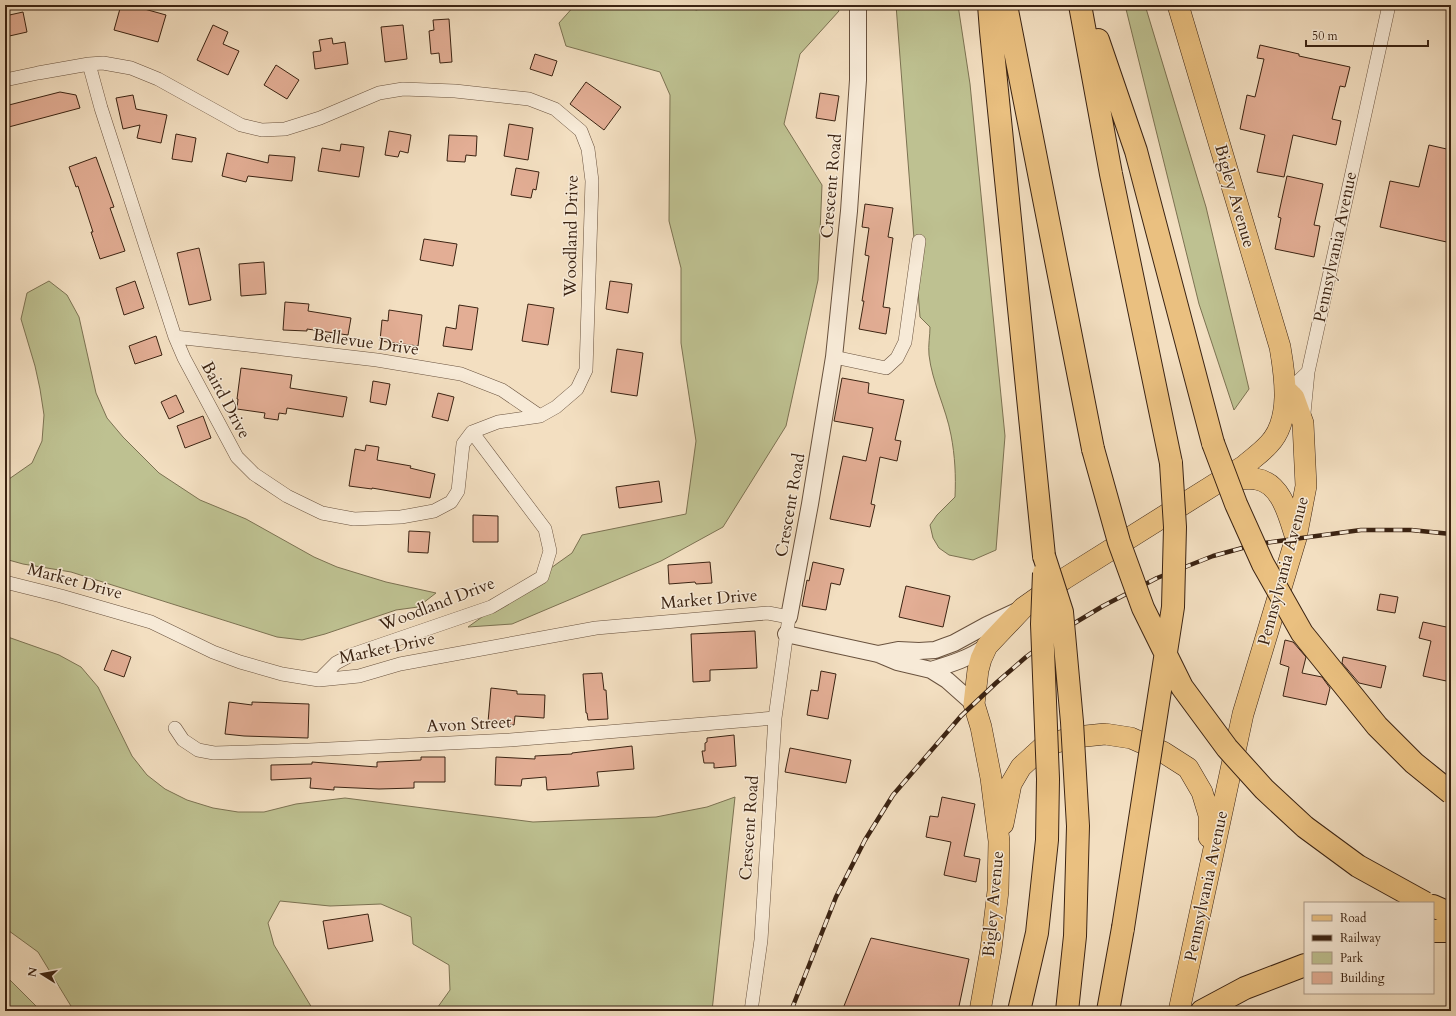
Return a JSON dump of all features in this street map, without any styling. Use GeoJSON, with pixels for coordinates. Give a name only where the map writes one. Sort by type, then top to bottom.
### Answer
{"type":"FeatureCollection","features":[{"type":"Feature","properties":{"kind":"highway"},"geometry":{"type":"LineString","coordinates":[[989,5],[1044,556],[1042,624],[1048,779],[1047,840],[1037,933],[1019,1011]]}},
{"type":"Feature","properties":{"kind":"highway"},"geometry":{"type":"LineString","coordinates":[[1006,5],[1093,449],[1120,542],[1143,608],[1182,687],[1227,748],[1264,789],[1305,827],[1358,866],[1423,902]]}},
{"type":"Feature","properties":{"kind":"highway"},"geometry":{"type":"LineString","coordinates":[[1080,5],[1112,174],[1171,463],[1175,527],[1173,607],[1123,928],[1108,1011]]}},
{"type":"Feature","properties":{"kind":"highway"},"geometry":{"type":"LineString","coordinates":[[1086,5],[1136,151],[1213,443],[1236,504],[1263,564],[1302,633],[1377,726],[1414,763],[1451,793]]}},
{"type":"Feature","properties":{"kind":"highway"},"geometry":{"type":"LineString","coordinates":[[1044,556],[1062,612],[1072,722],[1078,826],[1075,936],[1067,1011]]}},
{"type":"Feature","properties":{"kind":"highway"},"geometry":{"type":"LineString","coordinates":[[1434,906],[1451,914]]}},
{"type":"Feature","properties":{"kind":"highway"},"geometry":{"type":"LineString","coordinates":[[1434,931],[1451,931]]}},
{"type":"Feature","properties":{"kind":"highway"},"geometry":{"type":"LineString","coordinates":[[1202,1011],[1245,988],[1304,966]]}},
{"type":"Feature","properties":{"kind":"main road","name":"Bigley Avenue"},"geometry":{"type":"LineString","coordinates":[[980,1011],[991,949],[998,891],[999,841],[991,778],[981,727],[974,704],[978,670],[987,646],[1023,608],[1064,579],[1244,466],[1270,443],[1279,428],[1283,414],[1285,389],[1280,347],[1178,5]]}},
{"type":"Feature","properties":{"kind":"main road","name":"Pennsylvania Avenue"},"geometry":{"type":"LineString","coordinates":[[1179,1011],[1242,714],[1296,538],[1306,486],[1303,423],[1294,398],[1285,389]]}},
{"type":"Feature","properties":{"kind":"main road"},"geometry":{"type":"LineString","coordinates":[[1220,481],[1256,479],[1267,482],[1277,492],[1286,510],[1296,538]]}},
{"type":"Feature","properties":{"kind":"main road"},"geometry":{"type":"LineString","coordinates":[[999,841],[1011,784],[1022,766],[1045,745],[1076,737],[1105,734],[1112,735],[1131,738],[1138,741],[1163,752],[1188,768],[1202,792],[1209,815],[1209,874]]}},
{"type":"Feature","properties":{"kind":"street","name":"Crescent Road"},"geometry":{"type":"LineString","coordinates":[[751,1011],[761,940],[775,718],[786,634],[810,504],[834,357],[848,211],[858,80],[858,5]]}},
{"type":"Feature","properties":{"kind":"street","name":"Pennsylvania Avenue"},"geometry":{"type":"LineString","coordinates":[[1303,423],[1308,372],[1389,5]]}},
{"type":"Feature","properties":{"kind":"street","name":"Woodland Drive"},"geometry":{"type":"LineString","coordinates":[[5,80],[38,72],[89,64],[103,63],[131,68],[158,80],[241,125],[262,130],[286,129],[320,118],[379,93],[403,90],[455,91],[529,99],[555,109],[580,131],[588,149],[592,182],[586,370],[576,389],[556,407],[540,416],[498,422],[472,432],[545,529],[550,551],[542,577],[491,607],[351,655],[336,663],[319,680]]}},
{"type":"Feature","properties":{"kind":"street","name":"Baird Drive"},"geometry":{"type":"LineString","coordinates":[[89,64],[101,108],[175,337],[184,358],[236,458],[254,474],[287,496],[322,513],[354,519],[400,517],[434,511],[451,502],[458,491],[463,444],[472,432]]}},
{"type":"Feature","properties":{"kind":"street"},"geometry":{"type":"LineString","coordinates":[[834,357],[886,368],[897,358],[905,342],[919,240]]}},
{"type":"Feature","properties":{"kind":"street","name":"Bellevue Drive"},"geometry":{"type":"LineString","coordinates":[[175,337],[265,346],[377,360],[461,374],[502,390],[540,416]]}},
{"type":"Feature","properties":{"kind":"street"},"geometry":{"type":"LineString","coordinates":[[1285,389],[1292,387],[1308,372]]}},
{"type":"Feature","properties":{"kind":"street","name":"Market Drive"},"geometry":{"type":"LineString","coordinates":[[5,582],[61,596],[151,622],[213,652],[240,662],[282,674],[319,680],[359,676],[400,664],[596,628],[768,613],[789,617]]}},
{"type":"Feature","properties":{"kind":"street"},"geometry":{"type":"LineString","coordinates":[[878,654],[898,650],[935,650],[954,643],[1023,608]]}},
{"type":"Feature","properties":{"kind":"street"},"geometry":{"type":"LineString","coordinates":[[786,634],[878,654],[897,662],[931,670],[947,680],[974,704]]}},
{"type":"Feature","properties":{"kind":"street"},"geometry":{"type":"LineString","coordinates":[[931,670],[962,660],[987,646]]}},
{"type":"Feature","properties":{"kind":"street","name":"Avon Street"},"geometry":{"type":"LineString","coordinates":[[174,728],[183,740],[198,750],[214,753],[510,740],[775,718]]}},
{"type":"Feature","properties":{"kind":"green space"},"geometry":{"type":"Polygon","coordinates":[[[575,5],[688,5],[696,10],[715,5],[837,5],[839,11],[800,54],[784,124],[822,185],[818,280],[786,426],[723,527],[661,561],[512,624],[468,627],[572,553],[582,535],[686,514],[696,441],[681,343],[681,268],[669,221],[670,95],[660,72],[566,46],[559,23],[575,5]]]}},
{"type":"Feature","properties":{"kind":"green space"},"geometry":{"type":"Polygon","coordinates":[[[896,5],[958,5],[970,84],[1005,436],[996,550],[973,560],[949,555],[939,548],[933,538],[930,525],[937,515],[955,497],[955,466],[949,425],[931,365],[929,351],[930,327],[920,317],[896,5]]]}},
{"type":"Feature","properties":{"kind":"green space"},"geometry":{"type":"Polygon","coordinates":[[[1125,5],[1145,5],[1206,207],[1249,389],[1234,410],[1199,304],[1125,5]]]}},
{"type":"Feature","properties":{"kind":"green space"},"geometry":{"type":"Polygon","coordinates":[[[49,281],[67,295],[79,317],[96,393],[107,418],[123,437],[159,473],[200,500],[246,519],[314,557],[337,567],[386,582],[436,593],[418,607],[396,610],[325,634],[302,640],[277,637],[71,572],[23,564],[5,559],[5,481],[32,463],[42,441],[44,415],[35,366],[21,319],[27,293],[49,281]]]}},
{"type":"Feature","properties":{"kind":"green space"},"geometry":{"type":"Polygon","coordinates":[[[5,636],[59,655],[81,667],[98,687],[132,756],[147,775],[165,789],[187,800],[213,808],[238,812],[264,812],[296,804],[345,798],[533,822],[656,817],[707,807],[735,797],[712,1011],[435,1011],[450,990],[449,965],[413,944],[411,917],[381,904],[330,906],[280,901],[268,923],[274,945],[312,1008],[310,1011],[74,1011],[38,952],[5,928],[5,636]]]}},
{"type":"Feature","properties":{"kind":"green space"},"geometry":{"type":"Polygon","coordinates":[[[5,975],[41,1011],[5,1011],[5,975]]]}},
{"type":"Feature","properties":{"kind":"building"},"geometry":{"type":"Polygon","coordinates":[[[121,5],[130,5],[166,15],[158,42],[114,30],[121,5]]]}},
{"type":"Feature","properties":{"kind":"building"},"geometry":{"type":"Polygon","coordinates":[[[23,12],[27,32],[5,37],[5,16],[23,12]]]}},
{"type":"Feature","properties":{"kind":"building"},"geometry":{"type":"Polygon","coordinates":[[[449,19],[452,62],[440,63],[439,53],[431,54],[429,31],[434,30],[433,20],[449,19]]]}},
{"type":"Feature","properties":{"kind":"building"},"geometry":{"type":"Polygon","coordinates":[[[213,25],[228,32],[223,44],[239,51],[228,75],[197,60],[213,25]]]}},
{"type":"Feature","properties":{"kind":"building"},"geometry":{"type":"Polygon","coordinates":[[[403,25],[407,59],[385,62],[381,27],[403,25]]]}},
{"type":"Feature","properties":{"kind":"building"},"geometry":{"type":"Polygon","coordinates":[[[332,38],[333,44],[345,42],[348,64],[315,69],[313,52],[321,51],[319,40],[332,38]]]}},
{"type":"Feature","properties":{"kind":"building"},"geometry":{"type":"Polygon","coordinates":[[[1260,45],[1299,54],[1299,56],[1350,67],[1345,87],[1340,86],[1332,119],[1341,121],[1336,145],[1293,135],[1284,177],[1257,172],[1265,135],[1240,129],[1247,95],[1255,97],[1264,59],[1257,58],[1260,45]]]}},
{"type":"Feature","properties":{"kind":"building"},"geometry":{"type":"Polygon","coordinates":[[[535,54],[557,61],[552,76],[530,69],[535,54]]]}},
{"type":"Feature","properties":{"kind":"building"},"geometry":{"type":"Polygon","coordinates":[[[276,65],[299,80],[287,99],[264,85],[276,65]]]}},
{"type":"Feature","properties":{"kind":"building"},"geometry":{"type":"Polygon","coordinates":[[[586,82],[621,107],[604,130],[570,104],[586,82]]]}},
{"type":"Feature","properties":{"kind":"building"},"geometry":{"type":"Polygon","coordinates":[[[60,92],[76,95],[80,108],[5,128],[5,106],[60,92]]]}},
{"type":"Feature","properties":{"kind":"building"},"geometry":{"type":"Polygon","coordinates":[[[820,93],[839,96],[835,121],[816,118],[820,93]]]}},
{"type":"Feature","properties":{"kind":"building"},"geometry":{"type":"Polygon","coordinates":[[[133,95],[136,109],[167,115],[161,143],[137,138],[140,125],[123,129],[116,98],[133,95]]]}},
{"type":"Feature","properties":{"kind":"building"},"geometry":{"type":"Polygon","coordinates":[[[509,124],[533,128],[528,160],[504,156],[509,124]]]}},
{"type":"Feature","properties":{"kind":"building"},"geometry":{"type":"Polygon","coordinates":[[[389,131],[411,135],[408,153],[400,151],[398,157],[385,155],[389,131]]]}},
{"type":"Feature","properties":{"kind":"building"},"geometry":{"type":"Polygon","coordinates":[[[176,134],[196,138],[192,162],[172,159],[176,134]]]}},
{"type":"Feature","properties":{"kind":"building"},"geometry":{"type":"Polygon","coordinates":[[[449,135],[477,136],[476,156],[466,155],[465,162],[447,161],[449,135]]]}},
{"type":"Feature","properties":{"kind":"building"},"geometry":{"type":"Polygon","coordinates":[[[341,144],[364,147],[359,177],[318,171],[322,148],[340,151],[341,144]]]}},
{"type":"Feature","properties":{"kind":"building"},"geometry":{"type":"Polygon","coordinates":[[[1429,145],[1451,150],[1451,243],[1380,227],[1390,181],[1419,187],[1429,145]]]}},
{"type":"Feature","properties":{"kind":"building"},"geometry":{"type":"Polygon","coordinates":[[[227,153],[268,163],[269,155],[295,157],[292,181],[248,176],[246,182],[222,176],[227,153]]]}},
{"type":"Feature","properties":{"kind":"building"},"geometry":{"type":"Polygon","coordinates":[[[96,157],[114,207],[110,208],[125,251],[100,259],[78,186],[76,187],[69,167],[96,157]]]}},
{"type":"Feature","properties":{"kind":"building"},"geometry":{"type":"Polygon","coordinates":[[[516,168],[539,172],[536,190],[533,189],[531,198],[511,195],[516,168]]]}},
{"type":"Feature","properties":{"kind":"building"},"geometry":{"type":"Polygon","coordinates":[[[1287,176],[1323,184],[1314,225],[1320,226],[1314,257],[1275,249],[1281,218],[1278,217],[1287,176]]]}},
{"type":"Feature","properties":{"kind":"building"},"geometry":{"type":"Polygon","coordinates":[[[865,204],[893,208],[888,237],[893,238],[883,307],[890,308],[886,334],[859,329],[869,256],[865,255],[869,228],[862,227],[865,204]]]}},
{"type":"Feature","properties":{"kind":"building"},"geometry":{"type":"Polygon","coordinates":[[[424,239],[457,244],[453,266],[420,260],[424,239]]]}},
{"type":"Feature","properties":{"kind":"building"},"geometry":{"type":"Polygon","coordinates":[[[199,248],[211,300],[189,305],[177,253],[199,248]]]}},
{"type":"Feature","properties":{"kind":"building"},"geometry":{"type":"Polygon","coordinates":[[[264,262],[266,294],[241,296],[239,264],[264,262]]]}},
{"type":"Feature","properties":{"kind":"building"},"geometry":{"type":"Polygon","coordinates":[[[135,281],[144,308],[124,315],[116,288],[135,281]]]}},
{"type":"Feature","properties":{"kind":"building"},"geometry":{"type":"Polygon","coordinates":[[[610,281],[632,284],[628,313],[606,309],[610,281]]]}},
{"type":"Feature","properties":{"kind":"building"},"geometry":{"type":"Polygon","coordinates":[[[285,302],[309,304],[308,311],[351,318],[348,335],[307,329],[307,331],[283,330],[285,302]]]}},
{"type":"Feature","properties":{"kind":"building"},"geometry":{"type":"Polygon","coordinates":[[[528,304],[554,308],[548,345],[522,341],[528,304]]]}},
{"type":"Feature","properties":{"kind":"building"},"geometry":{"type":"Polygon","coordinates":[[[459,305],[478,308],[472,350],[443,346],[446,327],[456,329],[459,305]]]}},
{"type":"Feature","properties":{"kind":"building"},"geometry":{"type":"Polygon","coordinates":[[[389,310],[422,315],[418,346],[380,341],[382,320],[388,321],[389,310]]]}},
{"type":"Feature","properties":{"kind":"building"},"geometry":{"type":"Polygon","coordinates":[[[156,336],[162,355],[135,364],[129,346],[156,336]]]}},
{"type":"Feature","properties":{"kind":"building"},"geometry":{"type":"Polygon","coordinates":[[[617,349],[643,353],[637,396],[611,392],[617,349]]]}},
{"type":"Feature","properties":{"kind":"building"},"geometry":{"type":"Polygon","coordinates":[[[241,368],[292,375],[290,388],[347,397],[343,417],[287,408],[286,414],[279,413],[278,420],[264,418],[265,413],[237,409],[241,368]]]}},
{"type":"Feature","properties":{"kind":"building"},"geometry":{"type":"Polygon","coordinates":[[[842,378],[869,383],[868,393],[904,400],[895,440],[901,441],[897,461],[880,457],[871,504],[875,505],[870,527],[830,519],[843,456],[866,461],[873,428],[834,421],[842,378]]]}},
{"type":"Feature","properties":{"kind":"building"},"geometry":{"type":"Polygon","coordinates":[[[373,381],[390,384],[386,405],[370,402],[373,381]]]}},
{"type":"Feature","properties":{"kind":"building"},"geometry":{"type":"Polygon","coordinates":[[[438,393],[454,397],[448,421],[432,417],[438,393]]]}},
{"type":"Feature","properties":{"kind":"building"},"geometry":{"type":"Polygon","coordinates":[[[176,395],[184,412],[169,419],[161,402],[176,395]]]}},
{"type":"Feature","properties":{"kind":"building"},"geometry":{"type":"Polygon","coordinates":[[[203,416],[211,438],[185,448],[177,426],[203,416]]]}},
{"type":"Feature","properties":{"kind":"building"},"geometry":{"type":"Polygon","coordinates":[[[366,445],[379,447],[377,460],[411,466],[410,468],[435,474],[430,498],[372,488],[349,486],[355,449],[365,451],[366,445]]]}},
{"type":"Feature","properties":{"kind":"building"},"geometry":{"type":"Polygon","coordinates":[[[659,481],[662,502],[619,508],[616,487],[659,481]]]}},
{"type":"Feature","properties":{"kind":"building"},"geometry":{"type":"Polygon","coordinates":[[[473,515],[498,516],[498,542],[473,542],[473,515]]]}},
{"type":"Feature","properties":{"kind":"building"},"geometry":{"type":"Polygon","coordinates":[[[409,531],[430,532],[428,553],[408,552],[409,531]]]}},
{"type":"Feature","properties":{"kind":"building"},"geometry":{"type":"Polygon","coordinates":[[[710,562],[712,583],[696,584],[695,582],[669,584],[668,565],[710,562]]]}},
{"type":"Feature","properties":{"kind":"building"},"geometry":{"type":"Polygon","coordinates":[[[813,562],[844,569],[840,585],[831,583],[826,610],[802,606],[807,580],[809,581],[813,562]]]}},
{"type":"Feature","properties":{"kind":"building"},"geometry":{"type":"Polygon","coordinates":[[[906,586],[950,596],[943,627],[899,617],[906,586]]]}},
{"type":"Feature","properties":{"kind":"building"},"geometry":{"type":"Polygon","coordinates":[[[1380,594],[1398,597],[1395,613],[1377,610],[1380,594]]]}},
{"type":"Feature","properties":{"kind":"building"},"geometry":{"type":"Polygon","coordinates":[[[1423,622],[1451,628],[1451,682],[1423,676],[1431,641],[1419,638],[1423,622]]]}},
{"type":"Feature","properties":{"kind":"building"},"geometry":{"type":"Polygon","coordinates":[[[755,631],[757,668],[710,670],[710,681],[693,682],[691,634],[755,631]]]}},
{"type":"Feature","properties":{"kind":"building"},"geometry":{"type":"Polygon","coordinates":[[[1285,640],[1293,642],[1306,657],[1302,673],[1322,677],[1330,688],[1326,705],[1283,696],[1289,667],[1280,664],[1285,640]]]}},
{"type":"Feature","properties":{"kind":"building"},"geometry":{"type":"Polygon","coordinates":[[[112,650],[131,657],[124,677],[104,670],[112,650]]]}},
{"type":"Feature","properties":{"kind":"building"},"geometry":{"type":"Polygon","coordinates":[[[1343,657],[1386,666],[1381,688],[1359,683],[1342,663],[1343,657]]]}},
{"type":"Feature","properties":{"kind":"building"},"geometry":{"type":"Polygon","coordinates":[[[821,671],[836,674],[828,719],[807,715],[811,690],[818,691],[821,671]]]}},
{"type":"Feature","properties":{"kind":"building"},"geometry":{"type":"Polygon","coordinates":[[[602,673],[604,690],[606,690],[608,719],[588,720],[586,713],[583,674],[602,673]]]}},
{"type":"Feature","properties":{"kind":"building"},"geometry":{"type":"Polygon","coordinates":[[[491,688],[517,691],[517,694],[545,695],[544,718],[515,716],[514,725],[488,722],[491,688]]]}},
{"type":"Feature","properties":{"kind":"building"},"geometry":{"type":"Polygon","coordinates":[[[229,702],[252,705],[252,702],[309,704],[308,738],[225,734],[229,702]]]}},
{"type":"Feature","properties":{"kind":"building"},"geometry":{"type":"Polygon","coordinates":[[[734,735],[736,766],[714,768],[714,763],[704,763],[702,751],[705,751],[705,743],[707,742],[707,738],[734,735]]]}},
{"type":"Feature","properties":{"kind":"building"},"geometry":{"type":"Polygon","coordinates":[[[632,746],[634,769],[597,772],[599,786],[547,790],[546,777],[522,779],[521,786],[495,785],[496,757],[535,759],[535,756],[572,754],[632,746]]]}},
{"type":"Feature","properties":{"kind":"building"},"geometry":{"type":"Polygon","coordinates":[[[790,748],[851,760],[846,783],[785,772],[790,748]]]}},
{"type":"Feature","properties":{"kind":"building"},"geometry":{"type":"Polygon","coordinates":[[[421,757],[445,757],[445,782],[414,782],[414,788],[379,789],[334,787],[334,790],[310,788],[311,778],[271,780],[271,765],[312,764],[312,762],[377,767],[377,762],[421,760],[421,757]]]}},
{"type":"Feature","properties":{"kind":"building"},"geometry":{"type":"Polygon","coordinates":[[[942,797],[975,804],[964,856],[980,859],[976,882],[944,875],[951,842],[926,837],[930,816],[938,817],[942,797]]]}},
{"type":"Feature","properties":{"kind":"building"},"geometry":{"type":"Polygon","coordinates":[[[368,914],[373,941],[328,949],[323,921],[368,914]]]}},
{"type":"Feature","properties":{"kind":"building"},"geometry":{"type":"Polygon","coordinates":[[[871,938],[969,959],[958,1011],[842,1011],[871,938]]]}},
{"type":"Feature","properties":{"kind":"railway"},"geometry":{"type":"LineString","coordinates":[[791,1011],[836,897],[865,840],[893,795],[961,716],[1026,657],[1058,633],[1103,606],[1157,578],[1213,556],[1257,544],[1361,530],[1411,530],[1451,534]]}}]}
